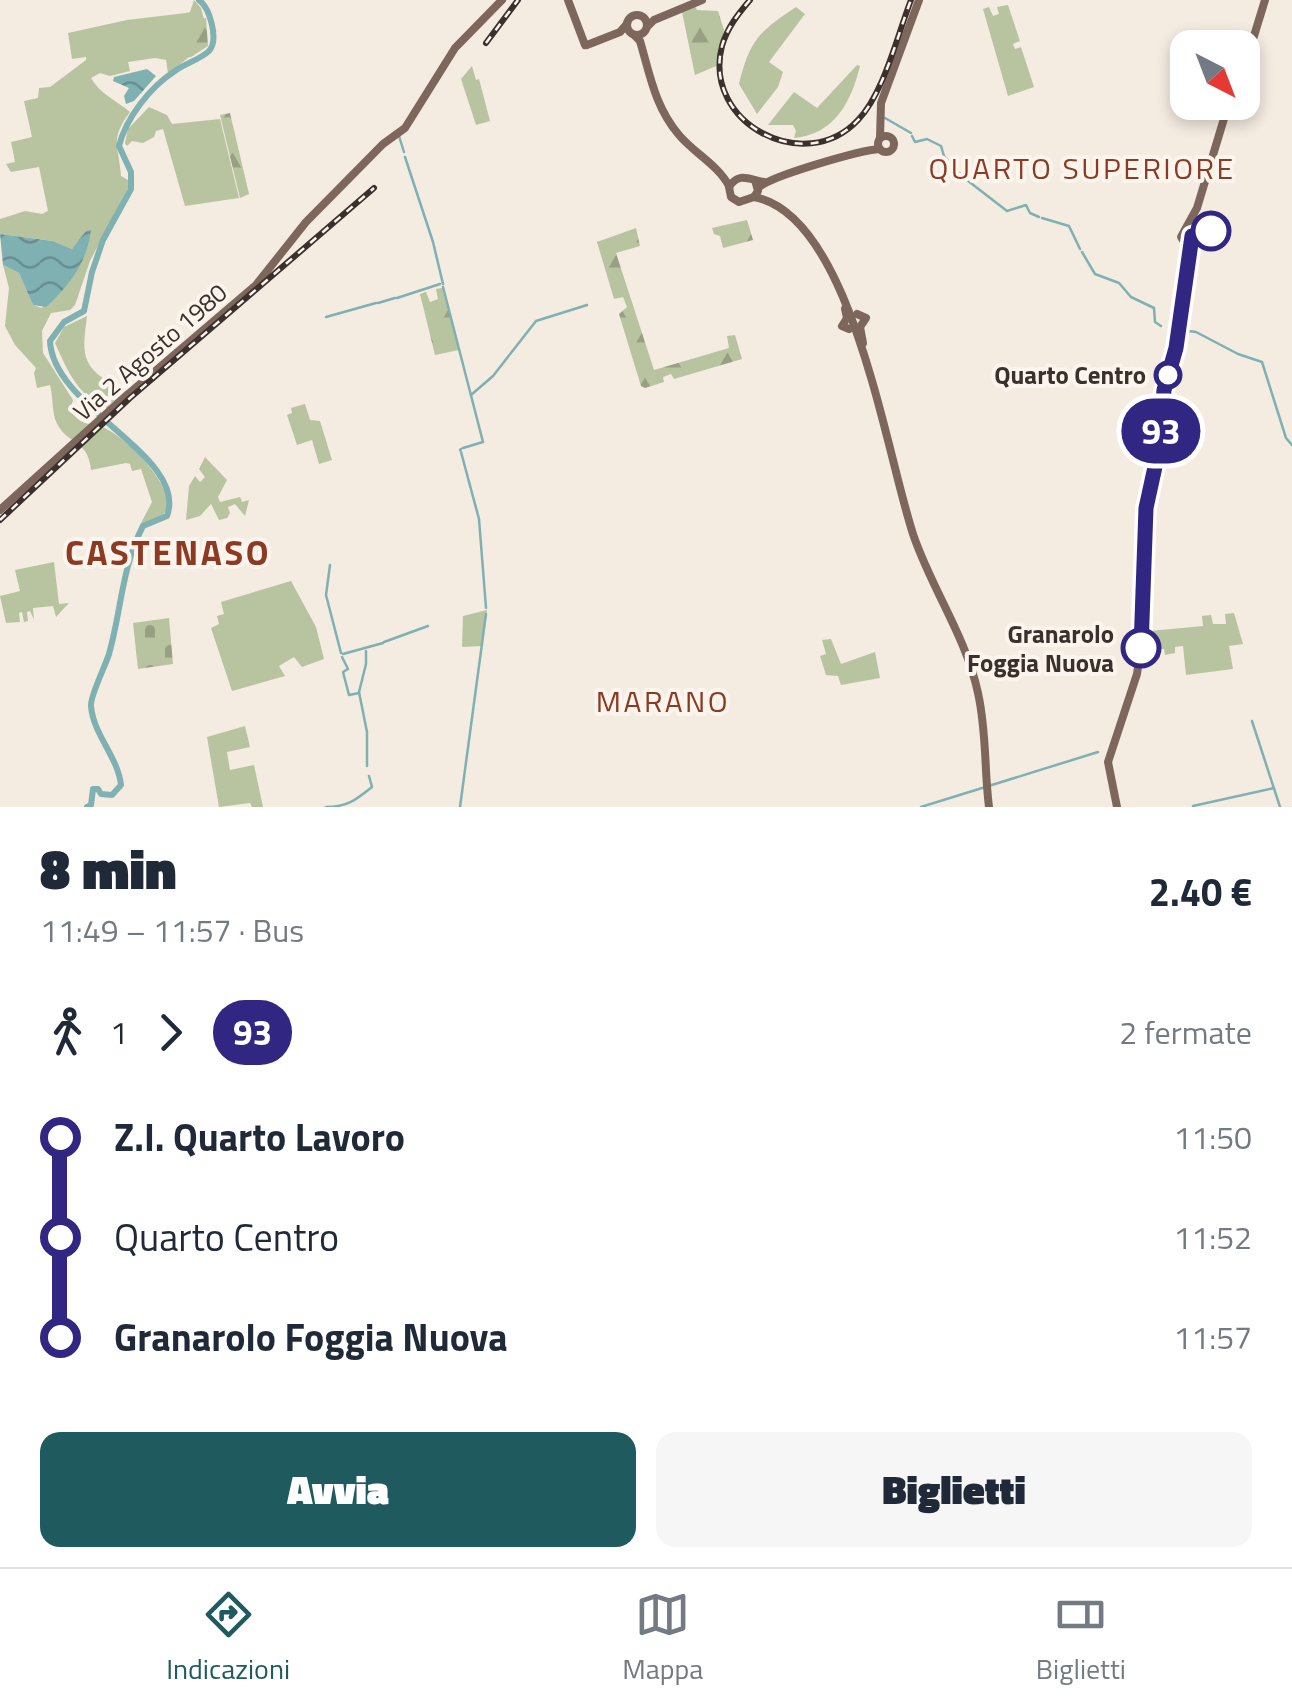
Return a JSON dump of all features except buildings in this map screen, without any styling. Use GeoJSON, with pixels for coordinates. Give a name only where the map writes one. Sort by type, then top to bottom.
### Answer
{"type":"FeatureCollection","features":[{"type":"Feature","properties":{"kind":"main road","name":"Via 2 Agosto 1980"},"geometry":{"type":"LineString","coordinates":[[0,510],[251,290],[314,214],[382,144],[404,130],[456,48],[502,0]]}},
{"type":"Feature","properties":{"kind":"main road"},"geometry":{"type":"LineString","coordinates":[[568,0],[586,44],[638,28],[700,0]]}},
{"type":"Feature","properties":{"kind":"main road"},"geometry":{"type":"LineString","coordinates":[[638,28],[700,0]]}},
{"type":"Feature","properties":{"kind":"main road"},"geometry":{"type":"LineString","coordinates":[[866,368],[860,327],[804,228],[759,190],[746,176],[733,182],[729,192],[734,200],[759,190],[855,154],[880,141],[883,97],[919,0]]}},
{"type":"Feature","properties":{"kind":"main road"},"geometry":{"type":"LineString","coordinates":[[1256,30],[1265,0]]}},
{"type":"Feature","properties":{"kind":"main road"},"geometry":{"type":"LineString","coordinates":[[644,47],[652,25],[661,18]]}},
{"type":"Feature","properties":{"kind":"main road"},"geometry":{"type":"LineString","coordinates":[[638,28],[655,90],[675,126],[733,182]]}},
{"type":"Feature","properties":{"kind":"main road"},"geometry":{"type":"LineString","coordinates":[[638,28],[653,90],[666,116],[679,135],[733,182]]}},
{"type":"Feature","properties":{"kind":"main road"},"geometry":{"type":"LineString","coordinates":[[1117,807],[1108,762],[1138,674],[1144,630],[1146,508],[1160,444],[1164,390],[1176,348],[1188,222],[1196,210],[1225,120]]}},
{"type":"Feature","properties":{"kind":"main road"},"geometry":{"type":"LineString","coordinates":[[851,313],[849,329],[866,368]]}},
{"type":"Feature","properties":{"kind":"main road"},"geometry":{"type":"LineString","coordinates":[[851,313],[915,538],[961,640],[987,744],[990,807]]}},
{"type":"Feature","properties":{"kind":"green space"},"geometry":{"type":"Polygon","coordinates":[[[194,0],[201,8],[206,27],[189,57],[168,74],[166,60],[155,58],[128,62],[130,71],[110,76],[100,73],[91,78],[130,112],[119,130],[117,143],[121,176],[128,180],[128,188],[90,261],[75,305],[70,310],[51,313],[42,331],[43,353],[73,400],[74,415],[123,440],[164,489],[166,511],[139,527],[152,502],[141,469],[132,471],[126,463],[91,470],[86,452],[59,428],[50,385],[37,388],[36,368],[15,345],[5,326],[9,288],[3,265],[19,273],[33,305],[42,308],[77,246],[72,249],[53,241],[0,234],[0,219],[25,211],[48,211],[39,167],[11,172],[6,164],[15,162],[11,142],[32,137],[24,101],[38,98],[39,88],[50,87],[86,60],[72,59],[68,33],[190,12],[194,0]]]}},
{"type":"Feature","properties":{"kind":"green space"},"geometry":{"type":"Polygon","coordinates":[[[1008,5],[1020,41],[1013,44],[1015,49],[1021,47],[1034,87],[1008,96],[983,9],[989,7],[993,16],[999,14],[997,7],[1008,5]]]}},
{"type":"Feature","properties":{"kind":"green space"},"geometry":{"type":"Polygon","coordinates":[[[695,6],[697,10],[718,11],[724,30],[716,66],[695,75],[682,12],[695,6]]]}},
{"type":"Feature","properties":{"kind":"green space"},"geometry":{"type":"Polygon","coordinates":[[[796,7],[805,14],[769,62],[783,72],[778,87],[757,114],[739,84],[747,56],[765,30],[796,7]]]}},
{"type":"Feature","properties":{"kind":"green space"},"geometry":{"type":"Polygon","coordinates":[[[206,18],[208,46],[191,57],[181,58],[190,21],[206,18]]]}},
{"type":"Feature","properties":{"kind":"green space"},"geometry":{"type":"Polygon","coordinates":[[[472,66],[490,121],[476,125],[461,79],[472,66]]]}},
{"type":"Feature","properties":{"kind":"green space"},"geometry":{"type":"Polygon","coordinates":[[[860,66],[846,104],[831,123],[794,138],[793,125],[768,125],[794,92],[817,108],[860,66]]]}},
{"type":"Feature","properties":{"kind":"green space"},"geometry":{"type":"Polygon","coordinates":[[[149,107],[167,115],[172,124],[220,119],[239,198],[185,206],[163,129],[143,143],[125,143],[128,129],[149,107]]]}},
{"type":"Feature","properties":{"kind":"green space"},"geometry":{"type":"Polygon","coordinates":[[[230,113],[249,194],[240,198],[220,115],[230,113]]]}},
{"type":"Feature","properties":{"kind":"green space"},"geometry":{"type":"Polygon","coordinates":[[[747,220],[753,240],[723,248],[720,236],[712,228],[747,220]]]}},
{"type":"Feature","properties":{"kind":"green space"},"geometry":{"type":"Polygon","coordinates":[[[636,228],[640,246],[616,253],[654,370],[729,348],[727,336],[735,335],[742,359],[674,379],[671,374],[663,377],[664,382],[641,386],[619,314],[627,307],[623,297],[614,299],[597,242],[636,228]]]}},
{"type":"Feature","properties":{"kind":"green space"},"geometry":{"type":"Polygon","coordinates":[[[442,288],[459,350],[435,355],[420,294],[426,292],[430,302],[438,299],[436,289],[442,288]]]}},
{"type":"Feature","properties":{"kind":"green space"},"geometry":{"type":"Polygon","coordinates":[[[87,316],[84,344],[91,367],[127,392],[108,409],[81,390],[55,343],[64,327],[87,316]]]}},
{"type":"Feature","properties":{"kind":"green space"},"geometry":{"type":"Polygon","coordinates":[[[305,404],[310,420],[320,421],[332,460],[319,464],[312,440],[297,445],[287,415],[292,413],[291,408],[305,404]]]}},
{"type":"Feature","properties":{"kind":"green space"},"geometry":{"type":"Polygon","coordinates":[[[205,457],[227,480],[218,497],[220,502],[240,497],[242,502],[249,500],[245,516],[235,504],[228,507],[227,518],[219,520],[211,504],[200,516],[186,520],[189,486],[195,476],[200,482],[205,477],[199,469],[205,457]]]}},
{"type":"Feature","properties":{"kind":"green space"},"geometry":{"type":"Polygon","coordinates":[[[54,562],[59,604],[69,603],[56,617],[53,606],[33,608],[34,620],[30,611],[28,621],[24,622],[22,612],[20,622],[6,623],[0,596],[20,591],[15,570],[54,562]]]}},
{"type":"Feature","properties":{"kind":"green space"},"geometry":{"type":"Polygon","coordinates":[[[291,581],[316,627],[324,659],[302,667],[294,657],[279,666],[285,676],[232,691],[211,628],[219,624],[217,616],[224,614],[221,602],[291,581]]]}},
{"type":"Feature","properties":{"kind":"green space"},"geometry":{"type":"Polygon","coordinates":[[[487,610],[482,646],[462,647],[463,616],[487,610]]]}},
{"type":"Feature","properties":{"kind":"green space"},"geometry":{"type":"Polygon","coordinates":[[[1234,613],[1243,644],[1229,646],[1233,669],[1186,675],[1183,646],[1165,655],[1164,649],[1159,649],[1160,658],[1150,660],[1150,631],[1203,626],[1202,616],[1211,615],[1213,624],[1226,624],[1225,614],[1234,613]]]}},
{"type":"Feature","properties":{"kind":"green space"},"geometry":{"type":"Polygon","coordinates":[[[169,618],[173,664],[138,669],[133,623],[169,618]]]}},
{"type":"Feature","properties":{"kind":"green space"},"geometry":{"type":"Polygon","coordinates":[[[831,639],[841,664],[875,652],[880,678],[841,685],[838,676],[826,675],[820,656],[826,654],[822,640],[831,639]]]}},
{"type":"Feature","properties":{"kind":"green space"},"geometry":{"type":"Polygon","coordinates":[[[245,726],[250,747],[227,752],[230,770],[254,765],[263,807],[252,807],[250,803],[219,807],[207,737],[245,726]]]}},
{"type":"Feature","properties":{"kind":"water"},"geometry":{"type":"Polygon","coordinates":[[[147,69],[156,76],[134,101],[126,104],[124,96],[129,88],[113,81],[114,77],[147,69]]]}},
{"type":"Feature","properties":{"kind":"water"},"geometry":{"type":"Polygon","coordinates":[[[91,230],[86,253],[69,282],[46,307],[33,305],[19,273],[3,265],[0,234],[53,241],[72,249],[91,230]]]}},
{"type":"Feature","properties":{"kind":"waterway"},"geometry":{"type":"LineString","coordinates":[[87,807],[91,805],[93,789],[112,795],[121,785],[96,726],[91,701],[109,654],[136,541],[143,526],[167,516],[168,494],[158,473],[140,452],[73,389],[57,366],[50,341],[64,322],[84,311],[103,240],[131,189],[131,172],[119,146],[127,125],[157,86],[212,46],[212,24],[199,0]]}},
{"type":"Feature","properties":{"kind":"waterway"},"geometry":{"type":"LineString","coordinates":[[885,118],[911,133]]}},
{"type":"Feature","properties":{"kind":"waterway"},"geometry":{"type":"LineString","coordinates":[[399,136],[404,152]]}},
{"type":"Feature","properties":{"kind":"waterway"},"geometry":{"type":"LineString","coordinates":[[912,136],[915,142],[927,139],[941,146],[944,156],[963,177],[1007,211],[1026,205],[1030,213],[1039,217]]}},
{"type":"Feature","properties":{"kind":"waterway"},"geometry":{"type":"LineString","coordinates":[[405,157],[443,284]]}},
{"type":"Feature","properties":{"kind":"waterway"},"geometry":{"type":"LineString","coordinates":[[1042,218],[1069,226],[1080,249]]}},
{"type":"Feature","properties":{"kind":"waterway"},"geometry":{"type":"LineString","coordinates":[[1082,252],[1095,274],[1119,283],[1131,297],[1154,308],[1155,322],[1161,326]]}},
{"type":"Feature","properties":{"kind":"waterway"},"geometry":{"type":"LineString","coordinates":[[397,298],[440,284]]}},
{"type":"Feature","properties":{"kind":"waterway"},"geometry":{"type":"LineString","coordinates":[[443,287],[483,442],[463,448]]}},
{"type":"Feature","properties":{"kind":"waterway"},"geometry":{"type":"LineString","coordinates":[[378,303],[395,298]]}},
{"type":"Feature","properties":{"kind":"waterway"},"geometry":{"type":"LineString","coordinates":[[326,317],[376,303]]}},
{"type":"Feature","properties":{"kind":"waterway"},"geometry":{"type":"LineString","coordinates":[[471,395],[493,376],[536,321],[587,305]]}},
{"type":"Feature","properties":{"kind":"waterway"},"geometry":{"type":"LineString","coordinates":[[1181,330],[1196,332],[1262,362],[1286,438],[1292,445]]}},
{"type":"Feature","properties":{"kind":"waterway"},"geometry":{"type":"LineString","coordinates":[[461,452],[479,519],[486,608]]}},
{"type":"Feature","properties":{"kind":"waterway"},"geometry":{"type":"LineString","coordinates":[[330,565],[326,595],[341,653]]}},
{"type":"Feature","properties":{"kind":"waterway"},"geometry":{"type":"LineString","coordinates":[[460,807],[486,614]]}},
{"type":"Feature","properties":{"kind":"waterway"},"geometry":{"type":"LineString","coordinates":[[384,642],[428,626]]}},
{"type":"Feature","properties":{"kind":"waterway"},"geometry":{"type":"LineString","coordinates":[[343,654],[383,643]]}},
{"type":"Feature","properties":{"kind":"waterway"},"geometry":{"type":"LineString","coordinates":[[366,651],[359,692],[367,732],[367,766]]}},
{"type":"Feature","properties":{"kind":"waterway"},"geometry":{"type":"LineString","coordinates":[[342,657],[348,669],[343,672],[349,695],[359,693]]}},
{"type":"Feature","properties":{"kind":"waterway"},"geometry":{"type":"LineString","coordinates":[[1252,721],[1280,807]]}},
{"type":"Feature","properties":{"kind":"waterway"},"geometry":{"type":"LineString","coordinates":[[921,807],[1098,752]]}},
{"type":"Feature","properties":{"kind":"waterway"},"geometry":{"type":"LineString","coordinates":[[326,807],[346,804],[361,796],[372,787],[369,776]]}},
{"type":"Feature","properties":{"kind":"waterway"},"geometry":{"type":"LineString","coordinates":[[1193,806],[1274,788]]}},
{"type":"Feature","properties":{"kind":"railway"},"geometry":{"type":"LineString","coordinates":[[486,43],[518,0]]}},
{"type":"Feature","properties":{"kind":"railway"},"geometry":{"type":"LineString","coordinates":[[750,0],[733,21],[722,46],[720,74],[727,98],[742,118],[763,133],[786,142],[812,143],[836,136],[867,109],[883,80],[911,0]]}},
{"type":"Feature","properties":{"kind":"railway"},"geometry":{"type":"LineString","coordinates":[[0,520],[130,398],[374,188]]}},
{"type":"Feature","properties":{"kind":"bus line","name":"93"},"geometry":{"type":"LineString","coordinates":[[1141,648],[1146,508],[1160,444],[1162,396],[1176,348],[1192,236],[1211,231]]}},
{"type":"Feature","properties":{"kind":"place","name":"Quarto Centro"},"geometry":{"type":"Point","coordinates":[1168,375]}},
{"type":"Feature","properties":{"kind":"place","name":"Granarolo Foggia Nuova"},"geometry":{"type":"Point","coordinates":[1141,648]}},
{"type":"Feature","properties":{"kind":"district","name":"QUARTO SUPERIORE"},"geometry":{"type":"Point","coordinates":[1082,168]}},
{"type":"Feature","properties":{"kind":"district","name":"CASTENASO"},"geometry":{"type":"Point","coordinates":[168,552]}},
{"type":"Feature","properties":{"kind":"district","name":"MARANO"},"geometry":{"type":"Point","coordinates":[663,701]}}]}
